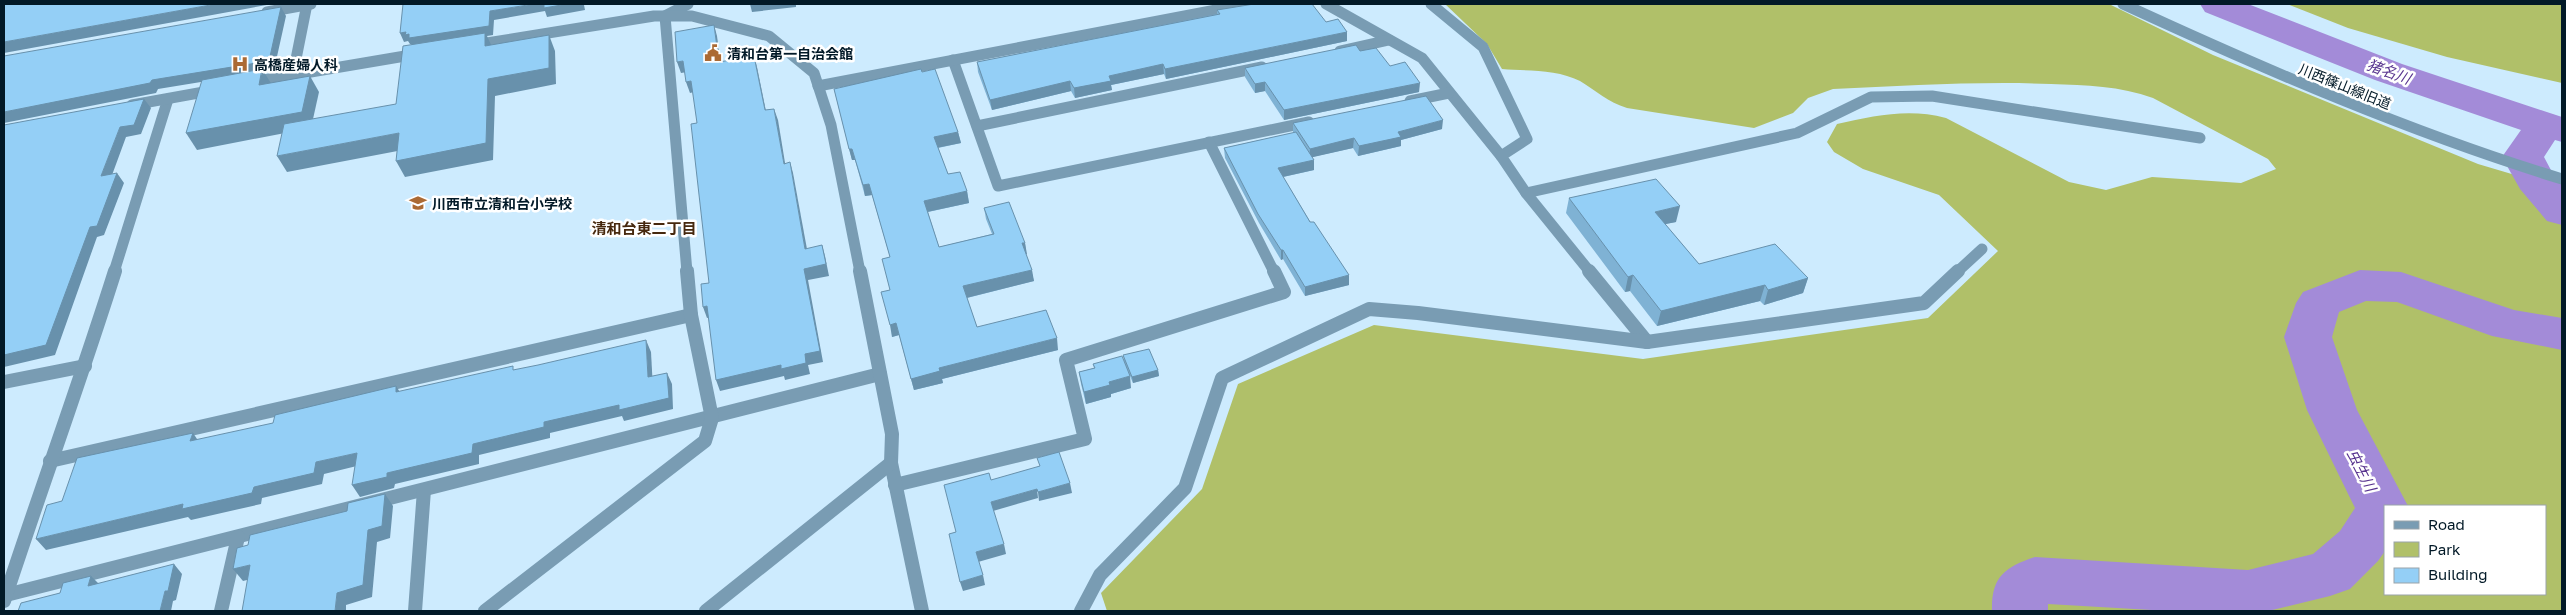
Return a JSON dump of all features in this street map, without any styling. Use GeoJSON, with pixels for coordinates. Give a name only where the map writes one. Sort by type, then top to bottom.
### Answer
{"type":"FeatureCollection","features":[{"type":"Feature","properties":{"kind":"street"},"geometry":{"type":"LineString","coordinates":[[292,74],[307,4]]}},
{"type":"Feature","properties":{"kind":"street"},"geometry":{"type":"LineString","coordinates":[[258,13],[311,4]]}},
{"type":"Feature","properties":{"kind":"street"},"geometry":{"type":"LineString","coordinates":[[665,16],[688,4]]}},
{"type":"Feature","properties":{"kind":"street"},"geometry":{"type":"LineString","coordinates":[[818,86],[1247,4]]}},
{"type":"Feature","properties":{"kind":"street"},"geometry":{"type":"LineString","coordinates":[[1326,4],[1422,58],[1501,156],[1526,193],[1647,342]]}},
{"type":"Feature","properties":{"kind":"street"},"geometry":{"type":"LineString","coordinates":[[1431,4],[1483,47],[1527,140],[1501,156]]}},
{"type":"Feature","properties":{"kind":"street","name":"川西篠山線旧道"},"geometry":{"type":"LineString","coordinates":[[2122,4],[2224,51],[2466,149],[2562,179]]}},
{"type":"Feature","properties":{"kind":"street"},"geometry":{"type":"LineString","coordinates":[[485,611],[705,441],[712,418],[691,315],[665,16]]}},
{"type":"Feature","properties":{"kind":"street"},"geometry":{"type":"LineString","coordinates":[[458,48],[665,16],[692,16],[769,36],[814,73],[831,125],[892,434],[891,463],[895,485],[922,611]]}},
{"type":"Feature","properties":{"kind":"street"},"geometry":{"type":"LineString","coordinates":[[1327,53],[1389,40]]}},
{"type":"Feature","properties":{"kind":"street"},"geometry":{"type":"LineString","coordinates":[[245,84],[292,74],[428,52]]}},
{"type":"Feature","properties":{"kind":"street"},"geometry":{"type":"LineString","coordinates":[[952,60],[998,186],[1324,118]]}},
{"type":"Feature","properties":{"kind":"street"},"geometry":{"type":"LineString","coordinates":[[976,126],[1268,65]]}},
{"type":"Feature","properties":{"kind":"street"},"geometry":{"type":"LineString","coordinates":[[120,108],[226,88]]}},
{"type":"Feature","properties":{"kind":"street"},"geometry":{"type":"LineString","coordinates":[[1401,103],[1449,93]]}},
{"type":"Feature","properties":{"kind":"street"},"geometry":{"type":"LineString","coordinates":[[1526,193],[1797,133],[1871,97],[1932,96],[2200,138]]}},
{"type":"Feature","properties":{"kind":"street"},"geometry":{"type":"LineString","coordinates":[[5,598],[50,461],[85,366],[168,99]]}},
{"type":"Feature","properties":{"kind":"street"},"geometry":{"type":"LineString","coordinates":[[895,485],[1085,439],[1066,360],[1284,292],[1209,142]]}},
{"type":"Feature","properties":{"kind":"street"},"geometry":{"type":"LineString","coordinates":[[1081,611],[1100,575],[1185,488],[1222,378],[1369,309],[1428,314],[1647,342],[1924,303],[1982,249]]}},
{"type":"Feature","properties":{"kind":"street"},"geometry":{"type":"LineString","coordinates":[[50,461],[691,315]]}},
{"type":"Feature","properties":{"kind":"street"},"geometry":{"type":"LineString","coordinates":[[4,382],[85,366]]}},
{"type":"Feature","properties":{"kind":"street"},"geometry":{"type":"LineString","coordinates":[[5,598],[880,374]]}},
{"type":"Feature","properties":{"kind":"street"},"geometry":{"type":"LineString","coordinates":[[706,611],[891,463]]}},
{"type":"Feature","properties":{"kind":"street"},"geometry":{"type":"LineString","coordinates":[[416,611],[424,490]]}},
{"type":"Feature","properties":{"kind":"street"},"geometry":{"type":"LineString","coordinates":[[221,611],[238,537]]}},
{"type":"Feature","properties":{"kind":"green space"},"geometry":{"type":"Polygon","coordinates":[[[1445,4],[2109,4],[2213,55],[2478,164],[2562,189],[2562,611],[1107,611],[1101,593],[1202,489],[1238,384],[1374,325],[1643,359],[1928,318],[1998,251],[1939,195],[1863,169],[1834,152],[1827,142],[1837,124],[1905,113],[1946,118],[2069,182],[2106,190],[2152,177],[2241,183],[2276,169],[2268,159],[2153,98],[2103,87],[1996,83],[1833,89],[1808,98],[1793,113],[1754,128],[1627,108],[1620,106],[1580,81],[1562,74],[1502,69],[1487,44],[1445,4]]]}},
{"type":"Feature","properties":{"kind":"green space"},"geometry":{"type":"Polygon","coordinates":[[[2287,4],[2562,4],[2562,83],[2447,57],[2348,28],[2287,4]]]}},
{"type":"Feature","properties":{"kind":"building"},"geometry":{"type":"Polygon","coordinates":[[[4,4],[216,4],[4,42],[4,4]]]}},
{"type":"Feature","properties":{"kind":"building"},"geometry":{"type":"Polygon","coordinates":[[[403,4],[534,4],[490,11],[489,26],[409,38],[409,34],[405,35],[406,32],[400,33],[403,4]]]}},
{"type":"Feature","properties":{"kind":"building"},"geometry":{"type":"Polygon","coordinates":[[[544,4],[567,4],[544,8],[544,4]]]}},
{"type":"Feature","properties":{"kind":"building"},"geometry":{"type":"Polygon","coordinates":[[[1254,4],[1312,4],[1326,22],[1338,19],[1347,32],[1165,69],[1163,64],[1109,76],[1111,81],[1074,88],[1070,81],[990,100],[977,62],[1220,14],[1217,10],[1254,4]]]}},
{"type":"Feature","properties":{"kind":"building"},"geometry":{"type":"Polygon","coordinates":[[[281,7],[269,61],[152,80],[150,83],[4,112],[4,56],[281,7]]]}},
{"type":"Feature","properties":{"kind":"building"},"geometry":{"type":"Polygon","coordinates":[[[714,25],[719,62],[754,56],[765,110],[774,109],[784,164],[790,162],[805,249],[822,245],[826,264],[804,269],[820,351],[805,354],[806,363],[781,369],[781,365],[716,380],[707,306],[703,307],[701,284],[709,283],[691,124],[697,123],[691,81],[686,82],[683,61],[677,62],[675,32],[714,25]]]}},
{"type":"Feature","properties":{"kind":"building"},"geometry":{"type":"Polygon","coordinates":[[[485,33],[485,46],[549,35],[549,68],[488,79],[486,143],[396,161],[399,133],[277,156],[284,124],[396,104],[403,46],[485,33]]]}},
{"type":"Feature","properties":{"kind":"building"},"geometry":{"type":"Polygon","coordinates":[[[1356,45],[1360,51],[1376,48],[1390,66],[1405,62],[1420,83],[1284,110],[1265,82],[1255,84],[1245,68],[1356,45]]]}},
{"type":"Feature","properties":{"kind":"building"},"geometry":{"type":"Polygon","coordinates":[[[262,69],[259,85],[310,76],[302,112],[186,133],[202,80],[262,69]]]}},
{"type":"Feature","properties":{"kind":"building"},"geometry":{"type":"Polygon","coordinates":[[[921,69],[922,72],[935,69],[958,132],[934,137],[948,174],[960,172],[967,191],[924,201],[939,247],[994,234],[984,208],[1009,202],[1025,243],[1022,243],[1032,270],[963,286],[977,327],[1046,310],[1057,338],[939,368],[940,371],[911,379],[896,323],[890,325],[881,292],[890,290],[882,259],[890,257],[869,184],[863,185],[852,149],[849,149],[834,89],[921,69]]]}},
{"type":"Feature","properties":{"kind":"building"},"geometry":{"type":"Polygon","coordinates":[[[1426,96],[1443,120],[1398,132],[1401,137],[1359,146],[1354,138],[1310,149],[1293,123],[1426,96]]]}},
{"type":"Feature","properties":{"kind":"building"},"geometry":{"type":"Polygon","coordinates":[[[144,99],[134,125],[120,127],[101,176],[117,173],[97,226],[90,227],[46,345],[4,355],[4,125],[144,99]]]}},
{"type":"Feature","properties":{"kind":"building"},"geometry":{"type":"Polygon","coordinates":[[[1296,132],[1314,160],[1278,168],[1310,222],[1314,222],[1349,275],[1305,287],[1283,250],[1281,250],[1258,214],[1224,148],[1296,132]]]}},
{"type":"Feature","properties":{"kind":"building"},"geometry":{"type":"Polygon","coordinates":[[[1656,179],[1680,206],[1655,212],[1699,264],[1775,244],[1808,278],[1768,290],[1765,285],[1661,311],[1633,275],[1628,277],[1569,198],[1656,179]]]}},
{"type":"Feature","properties":{"kind":"building"},"geometry":{"type":"Polygon","coordinates":[[[646,340],[648,377],[667,373],[669,398],[619,410],[619,405],[544,422],[544,427],[473,444],[472,453],[387,473],[387,477],[352,485],[357,453],[316,462],[314,473],[254,487],[252,493],[182,509],[183,504],[36,539],[47,505],[62,501],[77,458],[193,433],[190,441],[273,423],[275,415],[396,386],[396,392],[513,366],[513,370],[538,365],[646,340]]]}},
{"type":"Feature","properties":{"kind":"building"},"geometry":{"type":"Polygon","coordinates":[[[1149,349],[1158,370],[1132,377],[1123,355],[1149,349]]]}},
{"type":"Feature","properties":{"kind":"building"},"geometry":{"type":"Polygon","coordinates":[[[1122,356],[1130,376],[1109,382],[1110,385],[1084,392],[1079,372],[1095,368],[1093,364],[1122,356]]]}},
{"type":"Feature","properties":{"kind":"building"},"geometry":{"type":"Polygon","coordinates":[[[1059,452],[1070,483],[1038,492],[1037,489],[991,502],[1004,544],[976,552],[983,575],[960,582],[949,534],[956,532],[944,485],[989,473],[991,480],[1040,466],[1037,458],[1059,452]]]}},
{"type":"Feature","properties":{"kind":"building"},"geometry":{"type":"Polygon","coordinates":[[[385,494],[382,526],[368,530],[363,585],[337,593],[335,611],[242,611],[250,565],[233,569],[237,548],[248,545],[250,535],[347,511],[348,503],[385,494]]]}},
{"type":"Feature","properties":{"kind":"building"},"geometry":{"type":"Polygon","coordinates":[[[174,564],[168,591],[165,591],[160,611],[18,611],[21,603],[60,593],[63,583],[91,576],[88,586],[174,564]]]}},
{"type":"Feature","properties":{"kind":"waterway","name":"猪名川"},"geometry":{"type":"LineString","coordinates":[[2218,4],[2388,72],[2562,130]]}},
{"type":"Feature","properties":{"kind":"waterway","name":"虫生川"},"geometry":{"type":"LineString","coordinates":[[2545,125],[2523,157],[2535,180],[2562,211]]}},
{"type":"Feature","properties":{"kind":"waterway","name":"虫生川"},"geometry":{"type":"LineString","coordinates":[[2020,611],[2020,592],[2035,580],[2248,593],[2330,573],[2359,546],[2383,510],[2332,410],[2308,337],[2319,303],[2360,285],[2401,287],[2509,325],[2562,334]]}},
{"type":"Feature","properties":{"kind":"place","name":"清和台第一自治会館"},"geometry":{"type":"Point","coordinates":[713,53]}},
{"type":"Feature","properties":{"kind":"place","name":"高橋産婦人科"},"geometry":{"type":"Point","coordinates":[240,64]}},
{"type":"Feature","properties":{"kind":"place","name":"川西市立清和台小学校"},"geometry":{"type":"Point","coordinates":[418,203]}},
{"type":"Feature","properties":{"kind":"district","name":"清和台東二丁目"},"geometry":{"type":"Point","coordinates":[644,228]}}]}
